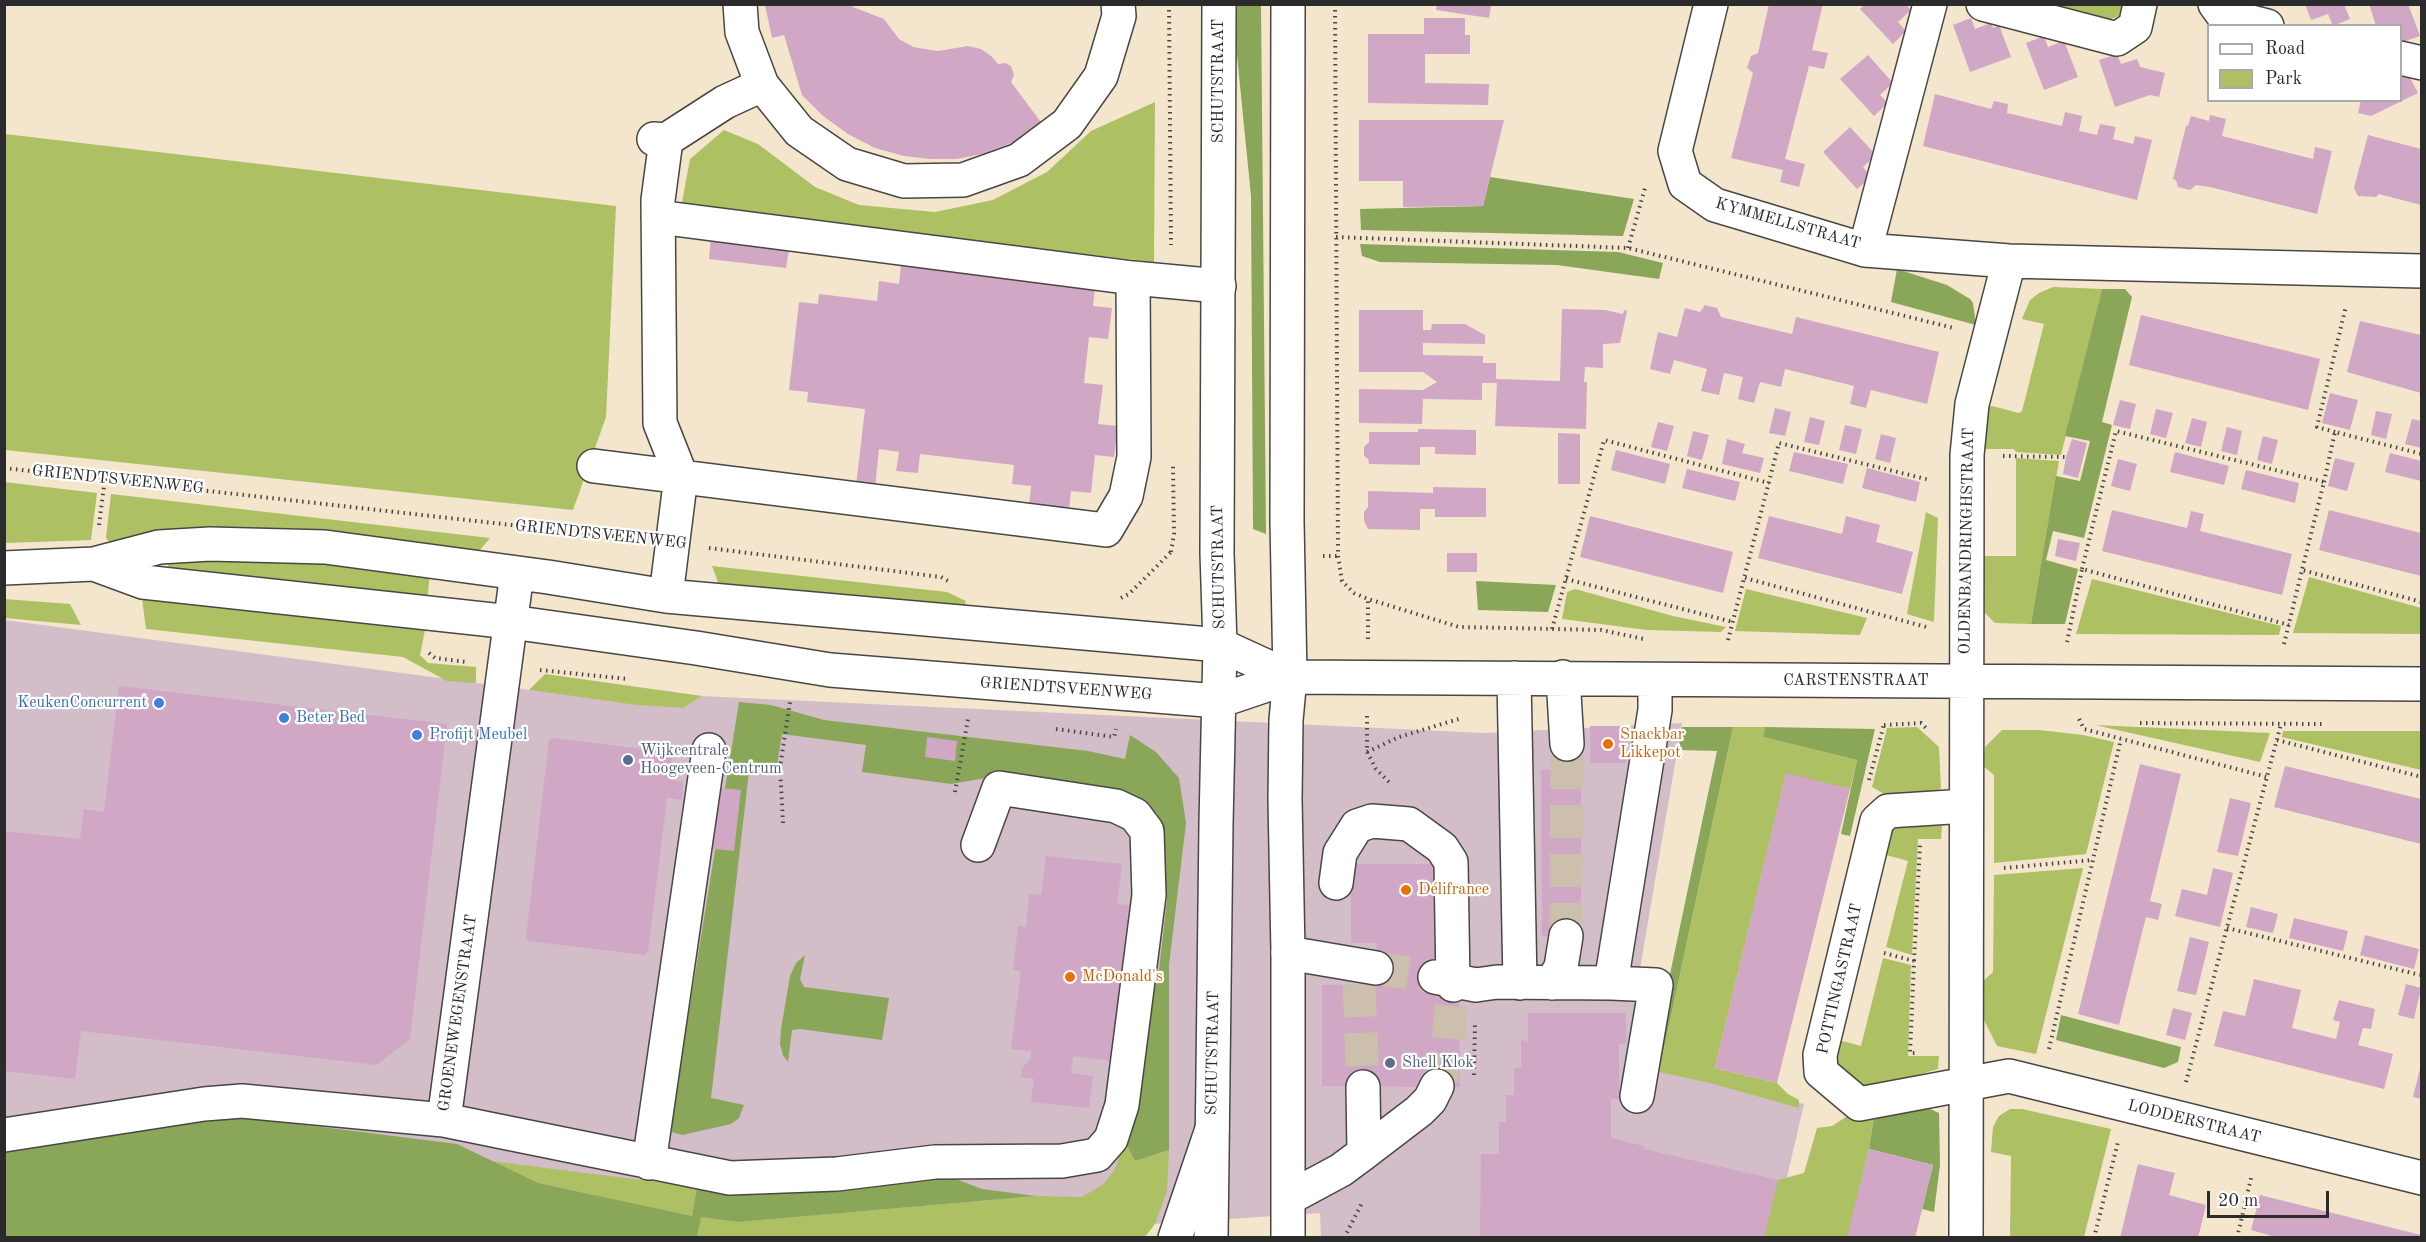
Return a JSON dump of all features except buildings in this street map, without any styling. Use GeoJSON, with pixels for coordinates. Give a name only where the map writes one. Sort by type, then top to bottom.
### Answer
{"type":"FeatureCollection","features":[{"type":"Feature","properties":{"kind":"main road"},"geometry":{"type":"LineString","coordinates":[[740,4],[742,32],[762,85],[799,131],[847,164],[904,181],[963,180],[1019,160],[1067,124],[1101,76],[1119,16],[1118,4]]}},
{"type":"Feature","properties":{"kind":"main road","name":"SCHUTSTRAAT"},"geometry":{"type":"LineString","coordinates":[[1211,1238],[1220,645],[1217,553],[1219,4]]}},
{"type":"Feature","properties":{"kind":"main road"},"geometry":{"type":"LineString","coordinates":[[1288,4],[1287,521],[1290,677],[1286,720],[1285,799],[1288,953],[1288,1238]]}},
{"type":"Feature","properties":{"kind":"main road","name":"KYMMELLSTRAAT"},"geometry":{"type":"LineString","coordinates":[[1711,4],[1676,151],[1685,184],[1716,205],[1865,250],[1930,4]]}},
{"type":"Feature","properties":{"kind":"main road"},"geometry":{"type":"LineString","coordinates":[[1983,4],[2116,39],[2135,27],[2140,4]]}},
{"type":"Feature","properties":{"kind":"main road"},"geometry":{"type":"LineString","coordinates":[[2215,4],[2223,15],[2259,24]]}},
{"type":"Feature","properties":{"kind":"main road"},"geometry":{"type":"LineString","coordinates":[[2402,58],[2421,63]]}},
{"type":"Feature","properties":{"kind":"main road"},"geometry":{"type":"LineString","coordinates":[[666,596],[681,476],[660,423],[658,200],[660,140],[725,102],[762,85]]}},
{"type":"Feature","properties":{"kind":"main road"},"geometry":{"type":"LineString","coordinates":[[658,218],[1133,278],[1219,286]]}},
{"type":"Feature","properties":{"kind":"main road"},"geometry":{"type":"LineString","coordinates":[[1865,250],[2009,261],[2421,272]]}},
{"type":"Feature","properties":{"kind":"main road","name":"OLDENBANDRINGHSTRAAT"},"geometry":{"type":"LineString","coordinates":[[1965,682],[1966,469],[1972,404],[2009,261]]}},
{"type":"Feature","properties":{"kind":"main road"},"geometry":{"type":"LineString","coordinates":[[594,466],[1106,530],[1126,496],[1134,457],[1133,278]]}},
{"type":"Feature","properties":{"kind":"main road","name":"GRIENDTSVEENWEG"},"geometry":{"type":"LineString","coordinates":[[4,568],[94,564],[159,547],[233,544],[325,547],[666,596],[1220,645],[1290,677]]}},
{"type":"Feature","properties":{"kind":"main road","name":"GRIENDTSVEENWEG"},"geometry":{"type":"LineString","coordinates":[[94,564],[143,582],[511,622],[696,648],[830,670],[1219,701]]}},
{"type":"Feature","properties":{"kind":"main road","name":"GROENEWEGENSTRAAT"},"geometry":{"type":"LineString","coordinates":[[4,1135],[204,1104],[242,1101],[444,1120],[517,573]]}},
{"type":"Feature","properties":{"kind":"main road"},"geometry":{"type":"LineString","coordinates":[[1219,701],[1290,677]]}},
{"type":"Feature","properties":{"kind":"main road","name":"CARSTENSTRAAT"},"geometry":{"type":"LineString","coordinates":[[1290,677],[2421,684]]}},
{"type":"Feature","properties":{"kind":"main road"},"geometry":{"type":"LineString","coordinates":[[1563,677],[1566,744]]}},
{"type":"Feature","properties":{"kind":"main road"},"geometry":{"type":"LineString","coordinates":[[1514,678],[1520,983]]}},
{"type":"Feature","properties":{"kind":"main road"},"geometry":{"type":"LineString","coordinates":[[1611,983],[1654,710],[1654,680]]}},
{"type":"Feature","properties":{"kind":"main road"},"geometry":{"type":"LineString","coordinates":[[1965,682],[1966,1238]]}},
{"type":"Feature","properties":{"kind":"main road"},"geometry":{"type":"LineString","coordinates":[[649,1163],[709,750]]}},
{"type":"Feature","properties":{"kind":"main road"},"geometry":{"type":"LineString","coordinates":[[444,1120],[730,1178],[837,1174],[935,1162],[1062,1161],[1097,1155],[1111,1139],[1122,1105],[1149,895],[1147,831],[1135,815],[1116,806],[999,788],[978,845]]}},
{"type":"Feature","properties":{"kind":"main road"},"geometry":{"type":"LineString","coordinates":[[1888,811],[1966,806]]}},
{"type":"Feature","properties":{"kind":"main road","name":"POTTINGASTRAAT"},"geometry":{"type":"LineString","coordinates":[[1888,811],[1877,821],[1820,1055],[1821,1072],[1859,1104],[1966,1068]]}},
{"type":"Feature","properties":{"kind":"main road"},"geometry":{"type":"LineString","coordinates":[[1336,883],[1340,853],[1357,826],[1372,821],[1409,824],[1442,848],[1451,862],[1447,981],[1476,985],[1497,982],[1656,985],[1637,1096]]}},
{"type":"Feature","properties":{"kind":"main road"},"geometry":{"type":"LineString","coordinates":[[1552,983],[1561,967],[1566,936]]}},
{"type":"Feature","properties":{"kind":"main road"},"geometry":{"type":"LineString","coordinates":[[1288,953],[1364,972]]}},
{"type":"Feature","properties":{"kind":"main road","name":"LODDERSTRAAT"},"geometry":{"type":"LineString","coordinates":[[1966,1068],[2009,1076],[2421,1178]]}},
{"type":"Feature","properties":{"kind":"main road"},"geometry":{"type":"LineString","coordinates":[[1289,1198],[1341,1170],[1364,1153],[1419,1111],[1430,1100],[1437,1086]]}},
{"type":"Feature","properties":{"kind":"main road"},"geometry":{"type":"LineString","coordinates":[[1364,1087],[1364,1153]]}},
{"type":"Feature","properties":{"kind":"main road"},"geometry":{"type":"LineString","coordinates":[[1175,1238],[1212,1129]]}},
{"type":"Feature","properties":{"kind":"path"},"geometry":{"type":"LineString","coordinates":[[1335,4],[1338,556],[1342,581],[1354,592],[1368,599],[1459,627],[1601,630],[1645,639]]}},
{"type":"Feature","properties":{"kind":"path"},"geometry":{"type":"LineString","coordinates":[[1336,237],[1628,248],[1989,337]]}},
{"type":"Feature","properties":{"kind":"path"},"geometry":{"type":"LineString","coordinates":[[2354,270],[2317,427],[2421,454]]}},
{"type":"Feature","properties":{"kind":"path"},"geometry":{"type":"LineString","coordinates":[[2055,642],[2069,642],[2082,570],[2116,431],[2324,482]]}},
{"type":"Feature","properties":{"kind":"path"},"geometry":{"type":"LineString","coordinates":[[2284,644],[2335,432]]}},
{"type":"Feature","properties":{"kind":"path"},"geometry":{"type":"LineString","coordinates":[[1552,629],[1604,440],[1769,483]]}},
{"type":"Feature","properties":{"kind":"path"},"geometry":{"type":"LineString","coordinates":[[1740,640],[1728,640],[1779,443],[1944,484],[1966,469],[2066,457]]}},
{"type":"Feature","properties":{"kind":"path","name":"GRIENDTSVEENWEG"},"geometry":{"type":"LineString","coordinates":[[4,468],[673,543],[941,577],[951,583]]}},
{"type":"Feature","properties":{"kind":"path"},"geometry":{"type":"LineString","coordinates":[[1112,601],[1130,594],[1171,552]]}},
{"type":"Feature","properties":{"kind":"path"},"geometry":{"type":"LineString","coordinates":[[2082,570],[2289,625]]}},
{"type":"Feature","properties":{"kind":"path"},"geometry":{"type":"LineString","coordinates":[[2302,570],[2421,602]]}},
{"type":"Feature","properties":{"kind":"path"},"geometry":{"type":"LineString","coordinates":[[1745,578],[1966,637]]}},
{"type":"Feature","properties":{"kind":"path"},"geometry":{"type":"LineString","coordinates":[[1566,579],[1733,622]]}},
{"type":"Feature","properties":{"kind":"path"},"geometry":{"type":"LineString","coordinates":[[2272,644],[2296,644]]}},
{"type":"Feature","properties":{"kind":"path"},"geometry":{"type":"LineString","coordinates":[[783,824],[780,767],[790,699]]}},
{"type":"Feature","properties":{"kind":"path"},"geometry":{"type":"LineString","coordinates":[[2077,715],[2084,729],[2267,777]]}},
{"type":"Feature","properties":{"kind":"path"},"geometry":{"type":"LineString","coordinates":[[1886,718],[1865,793],[1882,797],[1888,811]]}},
{"type":"Feature","properties":{"kind":"path"},"geometry":{"type":"LineString","coordinates":[[954,797],[968,719]]}},
{"type":"Feature","properties":{"kind":"path"},"geometry":{"type":"LineString","coordinates":[[2176,1118],[2281,724]]}},
{"type":"Feature","properties":{"kind":"path"},"geometry":{"type":"LineString","coordinates":[[2041,1084],[2121,739]]}},
{"type":"Feature","properties":{"kind":"path"},"geometry":{"type":"LineString","coordinates":[[2277,740],[2421,777]]}},
{"type":"Feature","properties":{"kind":"path"},"geometry":{"type":"LineString","coordinates":[[1966,1068],[1910,1053],[1920,842],[1967,856],[2093,860]]}},
{"type":"Feature","properties":{"kind":"path"},"geometry":{"type":"LineString","coordinates":[[2227,928],[2420,975]]}},
{"type":"Feature","properties":{"kind":"path"},"geometry":{"type":"LineString","coordinates":[[1847,943],[1914,961]]}},
{"type":"Feature","properties":{"kind":"path"},"geometry":{"type":"LineString","coordinates":[[2094,1238],[2127,1106]]}},
{"type":"Feature","properties":{"kind":"path"},"geometry":{"type":"LineString","coordinates":[[2237,1238],[2261,1138]]}},
{"type":"Feature","properties":{"kind":"shaded area"},"geometry":{"type":"Polygon","coordinates":[[[5,620],[642,705],[683,708],[702,696],[1484,733],[1682,723],[1636,992],[1650,1001],[1633,1065],[1804,1104],[1773,1237],[1321,1237],[1320,1213],[1030,1232],[5,1219],[5,620]]]}},
{"type":"Feature","properties":{"kind":"green space"},"geometry":{"type":"Polygon","coordinates":[[[1232,5],[1261,5],[1266,534],[1253,529],[1251,196],[1232,5]]]}},
{"type":"Feature","properties":{"kind":"green space"},"geometry":{"type":"Polygon","coordinates":[[[2025,5],[2124,5],[2119,16],[2109,20],[2025,5]]]}},
{"type":"Feature","properties":{"kind":"green space"},"geometry":{"type":"Polygon","coordinates":[[[1155,102],[1154,262],[681,208],[690,159],[724,130],[758,144],[815,187],[859,205],[935,212],[993,200],[1047,172],[1091,131],[1155,102]]]}},
{"type":"Feature","properties":{"kind":"green space"},"geometry":{"type":"Polygon","coordinates":[[[5,134],[616,206],[606,417],[573,510],[5,450],[5,134]]]}},
{"type":"Feature","properties":{"kind":"green space"},"geometry":{"type":"Polygon","coordinates":[[[1490,177],[1634,199],[1623,236],[1361,230],[1360,209],[1483,206],[1490,177]]]}},
{"type":"Feature","properties":{"kind":"green space"},"geometry":{"type":"Polygon","coordinates":[[[1360,244],[1618,252],[1663,263],[1659,279],[1557,265],[1380,262],[1362,256],[1360,244]]]}},
{"type":"Feature","properties":{"kind":"green space"},"geometry":{"type":"Polygon","coordinates":[[[1897,269],[1947,285],[1970,299],[1973,303],[1976,325],[1891,302],[1897,269]]]}},
{"type":"Feature","properties":{"kind":"green space"},"geometry":{"type":"Polygon","coordinates":[[[2053,287],[2102,289],[2061,455],[2016,452],[2014,449],[1985,449],[1983,447],[1989,407],[2019,413],[2022,411],[2044,324],[2022,319],[2030,300],[2053,287]]]}},
{"type":"Feature","properties":{"kind":"green space"},"geometry":{"type":"Polygon","coordinates":[[[2102,289],[2125,289],[2132,297],[2102,422],[2112,425],[2084,538],[2053,531],[2046,560],[2078,569],[2065,624],[2031,624],[2056,476],[2080,481],[2090,441],[2065,436],[2102,289]]]}},
{"type":"Feature","properties":{"kind":"green space"},"geometry":{"type":"Polygon","coordinates":[[[2016,458],[2059,461],[2031,624],[1995,623],[1983,611],[1982,558],[1985,556],[2016,556],[2016,458]]]}},
{"type":"Feature","properties":{"kind":"green space"},"geometry":{"type":"Polygon","coordinates":[[[4,482],[97,493],[91,540],[5,543],[4,482]]]}},
{"type":"Feature","properties":{"kind":"green space"},"geometry":{"type":"Polygon","coordinates":[[[111,494],[490,538],[480,550],[479,558],[258,538],[108,541],[106,537],[111,494]]]}},
{"type":"Feature","properties":{"kind":"green space"},"geometry":{"type":"Polygon","coordinates":[[[1926,512],[1938,518],[1934,622],[1907,614],[1926,512]]]}},
{"type":"Feature","properties":{"kind":"green space"},"geometry":{"type":"Polygon","coordinates":[[[269,555],[430,573],[427,603],[170,571],[168,568],[169,562],[269,555]]]}},
{"type":"Feature","properties":{"kind":"green space"},"geometry":{"type":"Polygon","coordinates":[[[712,566],[947,592],[966,601],[963,611],[719,585],[712,566]]]}},
{"type":"Feature","properties":{"kind":"green space"},"geometry":{"type":"Polygon","coordinates":[[[2309,577],[2421,608],[2421,634],[2293,633],[2309,577]]]}},
{"type":"Feature","properties":{"kind":"green space"},"geometry":{"type":"Polygon","coordinates":[[[2092,579],[2281,626],[2279,635],[2076,634],[2092,579]]]}},
{"type":"Feature","properties":{"kind":"green space"},"geometry":{"type":"Polygon","coordinates":[[[1476,581],[1556,585],[1548,612],[1478,610],[1476,581]]]}},
{"type":"Feature","properties":{"kind":"green space"},"geometry":{"type":"Polygon","coordinates":[[[1575,589],[1673,616],[1726,627],[1721,632],[1647,630],[1562,619],[1567,592],[1575,589]]]}},
{"type":"Feature","properties":{"kind":"green space"},"geometry":{"type":"Polygon","coordinates":[[[1746,589],[1867,618],[1860,635],[1735,631],[1746,589]]]}},
{"type":"Feature","properties":{"kind":"green space"},"geometry":{"type":"Polygon","coordinates":[[[142,598],[426,625],[420,655],[428,663],[476,667],[476,683],[447,681],[403,657],[146,629],[142,598]]]}},
{"type":"Feature","properties":{"kind":"green space"},"geometry":{"type":"Polygon","coordinates":[[[4,599],[70,604],[81,625],[5,618],[4,599]]]}},
{"type":"Feature","properties":{"kind":"green space"},"geometry":{"type":"Polygon","coordinates":[[[545,674],[702,696],[683,708],[637,705],[529,690],[545,674]]]}},
{"type":"Feature","properties":{"kind":"green space"},"geometry":{"type":"Polygon","coordinates":[[[739,702],[771,705],[824,720],[1088,751],[1125,759],[1130,735],[1156,752],[1179,778],[1186,823],[1169,965],[1169,1150],[1135,1161],[1125,1142],[1141,987],[1159,970],[1167,900],[1161,828],[992,777],[951,784],[862,772],[866,745],[782,734],[777,765],[750,763],[711,1098],[744,1105],[739,1118],[731,1124],[682,1135],[672,1132],[671,1123],[739,702]]]}},
{"type":"Feature","properties":{"kind":"green space"},"geometry":{"type":"Polygon","coordinates":[[[2095,725],[2270,733],[2260,762],[2095,725]]]}},
{"type":"Feature","properties":{"kind":"green space"},"geometry":{"type":"Polygon","coordinates":[[[1682,727],[1733,727],[1659,1072],[1650,1069],[1717,751],[1678,750],[1682,727]]]}},
{"type":"Feature","properties":{"kind":"green space"},"geometry":{"type":"Polygon","coordinates":[[[1733,727],[1765,727],[1763,737],[1857,760],[1850,789],[1786,774],[1715,1068],[1777,1083],[1788,1094],[1799,1100],[1799,1108],[1710,1083],[1659,1072],[1733,727]]]}},
{"type":"Feature","properties":{"kind":"green space"},"geometry":{"type":"Polygon","coordinates":[[[1765,727],[1875,729],[1850,836],[1841,834],[1857,760],[1763,737],[1765,727]]]}},
{"type":"Feature","properties":{"kind":"green space"},"geometry":{"type":"Polygon","coordinates":[[[1917,727],[1939,747],[1941,788],[1927,802],[1889,803],[1884,794],[1872,787],[1887,728],[1917,727]]]}},
{"type":"Feature","properties":{"kind":"green space"},"geometry":{"type":"Polygon","coordinates":[[[2002,730],[2039,730],[2083,735],[2114,742],[2086,854],[1994,863],[1994,775],[1983,766],[1985,747],[2002,730]]]}},
{"type":"Feature","properties":{"kind":"green space"},"geometry":{"type":"Polygon","coordinates":[[[2283,731],[2421,731],[2421,770],[2282,737],[2283,731]]]}},
{"type":"Feature","properties":{"kind":"green space"},"geometry":{"type":"Polygon","coordinates":[[[1917,816],[1942,826],[1941,839],[1918,839],[1912,955],[1886,947],[1908,861],[1879,853],[1889,827],[1917,816]]]}},
{"type":"Feature","properties":{"kind":"green space"},"geometry":{"type":"Polygon","coordinates":[[[2083,868],[2036,1054],[1997,1046],[1981,1014],[1981,983],[1993,972],[1994,875],[2083,868]]]}},
{"type":"Feature","properties":{"kind":"green space"},"geometry":{"type":"Polygon","coordinates":[[[805,955],[800,979],[804,987],[889,998],[882,1040],[800,1029],[792,1030],[788,1062],[780,1044],[781,1029],[790,976],[796,963],[805,955]]]}},
{"type":"Feature","properties":{"kind":"green space"},"geometry":{"type":"Polygon","coordinates":[[[1883,958],[1911,965],[1908,1056],[1939,1056],[1938,1069],[1861,1087],[1828,1064],[1835,1039],[1861,1046],[1883,958]]]}},
{"type":"Feature","properties":{"kind":"green space"},"geometry":{"type":"Polygon","coordinates":[[[2061,1015],[2181,1047],[2178,1062],[2164,1068],[2056,1040],[2061,1015]]]}},
{"type":"Feature","properties":{"kind":"green space"},"geometry":{"type":"Polygon","coordinates":[[[1919,1104],[1939,1113],[1940,1165],[1934,1212],[1922,1209],[1933,1165],[1869,1149],[1875,1110],[1919,1104]]]}},
{"type":"Feature","properties":{"kind":"green space"},"geometry":{"type":"Polygon","coordinates":[[[2010,1109],[2022,1109],[2111,1129],[2084,1237],[2010,1237],[2011,1156],[1991,1152],[1993,1127],[1999,1116],[2010,1109]]]}},
{"type":"Feature","properties":{"kind":"green space"},"geometry":{"type":"Polygon","coordinates":[[[1875,1110],[1869,1149],[1848,1237],[1764,1238],[1778,1180],[1804,1173],[1817,1128],[1832,1126],[1846,1117],[1875,1110]]]}},
{"type":"Feature","properties":{"kind":"green space"},"geometry":{"type":"Polygon","coordinates":[[[234,1116],[457,1144],[538,1183],[692,1216],[697,1187],[940,1173],[982,1189],[1036,1196],[738,1222],[701,1217],[697,1238],[5,1238],[5,1149],[234,1116]]]}},
{"type":"Feature","properties":{"kind":"green space"},"geometry":{"type":"Polygon","coordinates":[[[1125,1142],[1135,1161],[1169,1150],[1167,1191],[1155,1224],[1145,1237],[697,1238],[701,1217],[738,1222],[1036,1196],[1082,1197],[1104,1184],[1115,1169],[1125,1142]]]}},
{"type":"Feature","properties":{"kind":"green space"},"geometry":{"type":"Polygon","coordinates":[[[490,1161],[697,1187],[692,1216],[538,1183],[490,1161]]]}},
{"type":"Feature","properties":{"kind":"tunnel"},"geometry":{"type":"LineString","coordinates":[[1566,936],[1567,744]]}},
{"type":"Feature","properties":{"kind":"tunnel"},"geometry":{"type":"LineString","coordinates":[[1376,968],[1435,977]]}},
{"type":"Feature","properties":{"kind":"tunnel"},"geometry":{"type":"LineString","coordinates":[[1359,984],[1363,1087]]}},
{"type":"Feature","properties":{"kind":"tunnel"},"geometry":{"type":"LineString","coordinates":[[1437,1086],[1447,1054],[1453,985]]}},
{"type":"Feature","properties":{"kind":"place","name":"KeukenConcurrent"},"geometry":{"type":"Point","coordinates":[159,703]}},
{"type":"Feature","properties":{"kind":"place","name":"Beter Bed"},"geometry":{"type":"Point","coordinates":[284,718]}},
{"type":"Feature","properties":{"kind":"place","name":"Profijt Meubel"},"geometry":{"type":"Point","coordinates":[417,735]}},
{"type":"Feature","properties":{"kind":"place","name":"Snackbar Likkepot"},"geometry":{"type":"Point","coordinates":[1608,744]}},
{"type":"Feature","properties":{"kind":"place","name":"Wijkcentrale Hoogeveen-Centrum"},"geometry":{"type":"Point","coordinates":[628,760]}},
{"type":"Feature","properties":{"kind":"place","name":"Délifrance"},"geometry":{"type":"Point","coordinates":[1406,890]}},
{"type":"Feature","properties":{"kind":"place","name":"McDonald's"},"geometry":{"type":"Point","coordinates":[1070,977]}},
{"type":"Feature","properties":{"kind":"place","name":"Shell Klok"},"geometry":{"type":"Point","coordinates":[1390,1063]}}]}
